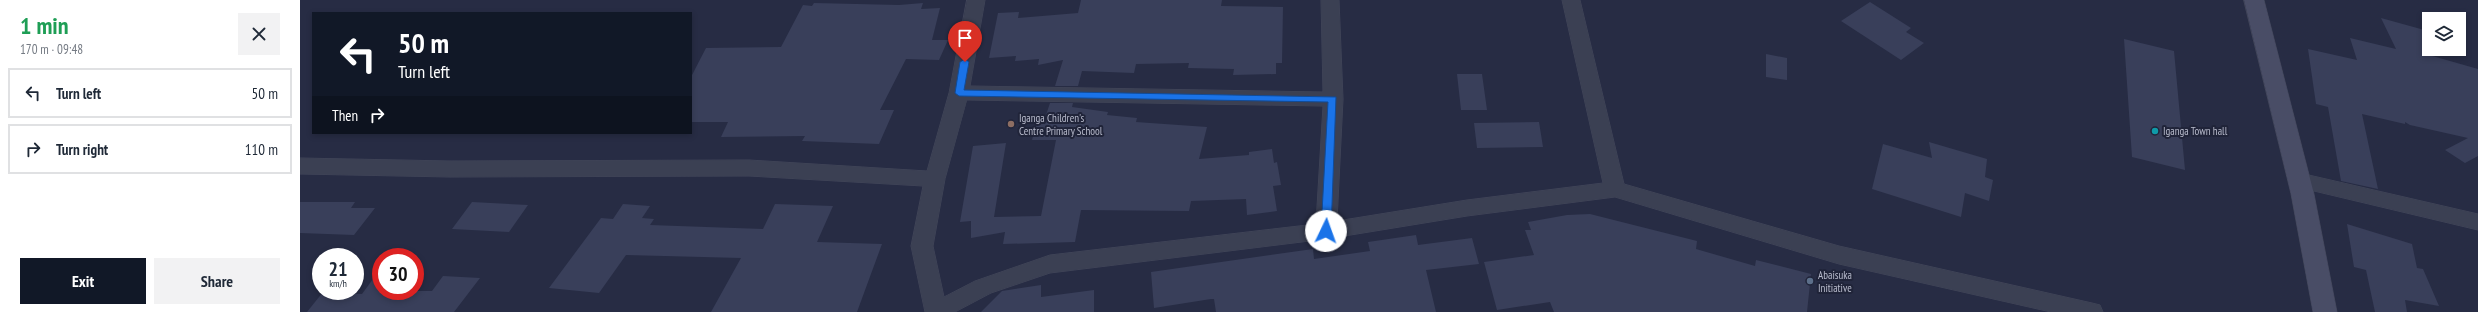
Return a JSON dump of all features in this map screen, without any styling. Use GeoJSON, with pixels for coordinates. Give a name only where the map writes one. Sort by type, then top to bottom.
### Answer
{"type":"FeatureCollection","features":[{"type":"Feature","properties":{"kind":"main road"},"geometry":{"type":"LineString","coordinates":[[2254,0],[2300,181],[2319,270],[2325,312]]}},
{"type":"Feature","properties":{"kind":"street"},"geometry":{"type":"LineString","coordinates":[[976,0],[959,93],[935,179],[922,246],[936,312],[983,287],[1050,264],[1326,231],[1467,208],[1615,189],[1839,255],[2056,308],[2092,312]]}},
{"type":"Feature","properties":{"kind":"street"},"geometry":{"type":"LineString","coordinates":[[1326,231],[1333,99],[1330,0]]}},
{"type":"Feature","properties":{"kind":"street"},"geometry":{"type":"LineString","coordinates":[[1571,0],[1615,189]]}},
{"type":"Feature","properties":{"kind":"street"},"geometry":{"type":"LineString","coordinates":[[959,93],[1333,99]]}},
{"type":"Feature","properties":{"kind":"street"},"geometry":{"type":"LineString","coordinates":[[300,166],[450,169],[750,168],[935,179]]}},
{"type":"Feature","properties":{"kind":"street"},"geometry":{"type":"LineString","coordinates":[[2300,181],[2478,222]]}},
{"type":"Feature","properties":{"kind":"building"},"geometry":{"type":"Polygon","coordinates":[[[1081,0],[1222,0],[1221,6],[1283,7],[1282,63],[1276,63],[1276,74],[1233,75],[1234,69],[1188,68],[1189,63],[1136,64],[1134,73],[1082,71],[1078,86],[1055,86],[1063,60],[1038,65],[1039,59],[1015,61],[1016,56],[989,58],[998,13],[1019,12],[1018,18],[1078,13],[1081,0]]]}},
{"type":"Feature","properties":{"kind":"building"},"geometry":{"type":"Polygon","coordinates":[[[1870,2],[1911,28],[1906,32],[1924,43],[1901,60],[1841,21],[1870,2]]]}},
{"type":"Feature","properties":{"kind":"building"},"geometry":{"type":"Polygon","coordinates":[[[814,3],[899,5],[923,3],[921,9],[940,8],[932,40],[948,40],[939,60],[906,59],[880,110],[894,110],[879,144],[802,141],[805,136],[721,137],[728,122],[692,122],[692,75],[706,48],[781,47],[803,5],[812,6],[814,3]]]}},
{"type":"Feature","properties":{"kind":"building"},"geometry":{"type":"Polygon","coordinates":[[[2381,18],[2422,29],[2422,56],[2432,56],[2478,69],[2478,156],[2465,163],[2445,150],[2468,138],[2410,125],[2405,122],[2405,124],[2362,114],[2378,189],[2341,181],[2328,107],[2316,104],[2308,49],[2357,60],[2350,38],[2396,49],[2381,18]]]}},
{"type":"Feature","properties":{"kind":"building"},"geometry":{"type":"Polygon","coordinates":[[[2124,39],[2174,51],[2185,170],[2132,157],[2124,39]]]}},
{"type":"Feature","properties":{"kind":"building"},"geometry":{"type":"Polygon","coordinates":[[[1766,54],[1787,58],[1787,80],[1766,77],[1766,54]]]}},
{"type":"Feature","properties":{"kind":"building"},"geometry":{"type":"Polygon","coordinates":[[[1457,74],[1482,74],[1487,110],[1461,110],[1457,74]]]}},
{"type":"Feature","properties":{"kind":"building"},"geometry":{"type":"Polygon","coordinates":[[[1050,103],[1073,103],[1072,107],[1108,112],[1107,115],[1137,118],[1136,122],[1207,127],[1199,159],[1249,155],[1249,152],[1272,149],[1274,163],[1277,162],[1281,185],[1273,186],[1277,211],[1247,215],[1246,199],[1191,201],[1189,211],[1081,210],[1075,242],[1003,244],[1005,232],[971,238],[971,221],[960,222],[973,146],[1006,143],[994,217],[1041,216],[1056,140],[1032,140],[1038,118],[1045,118],[1050,103]]]}},
{"type":"Feature","properties":{"kind":"building"},"geometry":{"type":"Polygon","coordinates":[[[1539,122],[1543,147],[1477,148],[1474,123],[1539,122]]]}},
{"type":"Feature","properties":{"kind":"building"},"geometry":{"type":"Polygon","coordinates":[[[1929,142],[1987,159],[1985,177],[1993,180],[1989,201],[1965,193],[1961,217],[1872,189],[1883,144],[1932,158],[1929,142]]]}},
{"type":"Feature","properties":{"kind":"building"},"geometry":{"type":"Polygon","coordinates":[[[300,202],[355,202],[351,208],[375,208],[354,235],[300,233],[300,202]]]}},
{"type":"Feature","properties":{"kind":"building"},"geometry":{"type":"Polygon","coordinates":[[[472,202],[528,205],[509,232],[452,229],[472,202]]]}},
{"type":"Feature","properties":{"kind":"building"},"geometry":{"type":"Polygon","coordinates":[[[623,204],[650,206],[642,218],[654,219],[650,225],[763,229],[775,204],[833,206],[817,242],[882,244],[857,312],[711,312],[741,258],[626,255],[599,293],[549,288],[601,218],[613,219],[623,204]]]}},
{"type":"Feature","properties":{"kind":"building"},"geometry":{"type":"Polygon","coordinates":[[[1590,214],[1697,241],[1696,249],[1755,266],[1756,260],[1811,274],[1807,312],[1554,312],[1550,302],[1497,310],[1484,262],[1534,255],[1525,230],[1531,230],[1528,222],[1567,215],[1590,214]]]}},
{"type":"Feature","properties":{"kind":"building"},"geometry":{"type":"Polygon","coordinates":[[[2347,224],[2412,244],[2417,268],[2423,269],[2439,306],[2405,300],[2407,312],[2375,312],[2366,270],[2354,267],[2347,224]]]}},
{"type":"Feature","properties":{"kind":"building"},"geometry":{"type":"Polygon","coordinates":[[[1416,235],[1418,245],[1472,238],[1479,264],[1426,270],[1436,312],[1216,312],[1214,299],[1154,308],[1151,272],[1313,249],[1314,259],[1370,251],[1368,242],[1416,235]]]}},
{"type":"Feature","properties":{"kind":"building"},"geometry":{"type":"Polygon","coordinates":[[[443,276],[480,278],[454,312],[307,312],[317,300],[364,300],[364,291],[372,280],[372,300],[424,300],[424,291],[432,291],[443,276]]]}},
{"type":"Feature","properties":{"kind":"building"},"geometry":{"type":"Polygon","coordinates":[[[1041,285],[1041,297],[1094,290],[1094,312],[981,312],[1002,291],[1041,285]]]}},
{"type":"Feature","properties":{"kind":"place","name":"Iganga Children's Centre Primary School"},"geometry":{"type":"Point","coordinates":[1011,124]}},
{"type":"Feature","properties":{"kind":"place","name":"Iganga Town hall"},"geometry":{"type":"Point","coordinates":[2155,131]}},
{"type":"Feature","properties":{"kind":"place","name":"Abaisuka Initiative"},"geometry":{"type":"Point","coordinates":[1810,281]}},
{"type":"Feature","properties":{"kind":"route"},"geometry":{"type":"LineString","coordinates":[[965,62],[959,93],[1333,99],[1326,231]]}}]}
